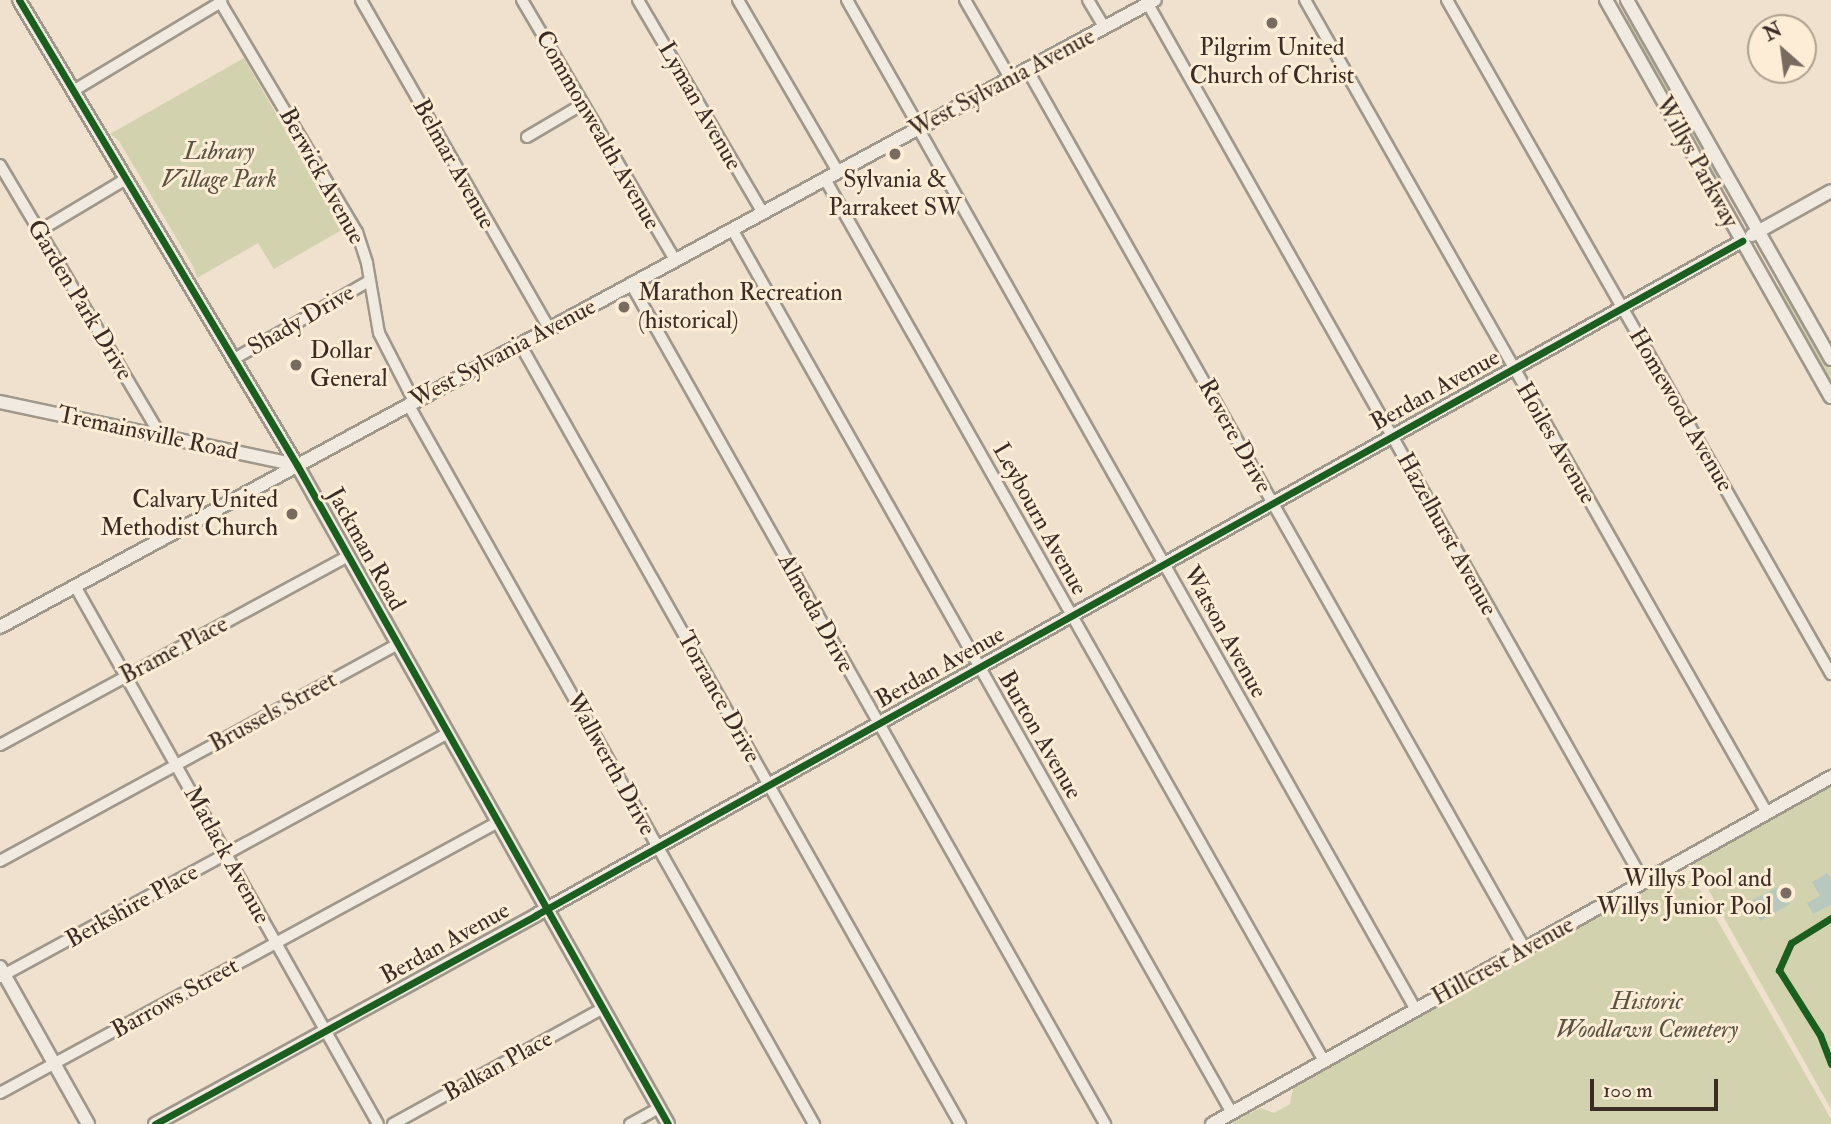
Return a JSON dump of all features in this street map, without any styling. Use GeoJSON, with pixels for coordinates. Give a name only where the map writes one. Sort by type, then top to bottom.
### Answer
{"type":"FeatureCollection","features":[{"type":"Feature","properties":{"kind":"street","name":"Jackman Road"},"geometry":{"type":"LineString","coordinates":[[19,0],[297,465],[668,1124]]}},
{"type":"Feature","properties":{"kind":"street","name":"Belmar Avenue"},"geometry":{"type":"LineString","coordinates":[[361,0],[549,328]]}},
{"type":"Feature","properties":{"kind":"street","name":"Commonwealth Avenue"},"geometry":{"type":"LineString","coordinates":[[522,0],[675,260]]}},
{"type":"Feature","properties":{"kind":"street","name":"Lyman Avenue"},"geometry":{"type":"LineString","coordinates":[[638,0],[763,212]]}},
{"type":"Feature","properties":{"kind":"street"},"geometry":{"type":"LineString","coordinates":[[738,0],[838,172]]}},
{"type":"Feature","properties":{"kind":"street","name":"Watson Avenue"},"geometry":{"type":"LineString","coordinates":[[847,0],[1416,1010]]}},
{"type":"Feature","properties":{"kind":"street"},"geometry":{"type":"LineString","coordinates":[[965,0],[1010,78]]}},
{"type":"Feature","properties":{"kind":"street"},"geometry":{"type":"LineString","coordinates":[[1088,0],[1104,27]]}},
{"type":"Feature","properties":{"kind":"street","name":"Hoiles Avenue"},"geometry":{"type":"LineString","coordinates":[[1305,0],[1767,813]]}},
{"type":"Feature","properties":{"kind":"street","name":"Homewood Avenue"},"geometry":{"type":"LineString","coordinates":[[1447,0],[1831,674]]}},
{"type":"Feature","properties":{"kind":"street","name":"Willys Parkway"},"geometry":{"type":"LineString","coordinates":[[1606,0],[1831,397]]}},
{"type":"Feature","properties":{"kind":"street"},"geometry":{"type":"LineString","coordinates":[[73,91],[220,1]]}},
{"type":"Feature","properties":{"kind":"street","name":"Berwick Avenue"},"geometry":{"type":"LineString","coordinates":[[220,1],[353,223],[364,250],[379,333],[411,403]]}},
{"type":"Feature","properties":{"kind":"street","name":"West Sylvania Avenue"},"geometry":{"type":"LineString","coordinates":[[0,627],[1151,2]]}},
{"type":"Feature","properties":{"kind":"street","name":"Hazelhurst Avenue"},"geometry":{"type":"LineString","coordinates":[[1151,2],[1644,882]]}},
{"type":"Feature","properties":{"kind":"street"},"geometry":{"type":"LineString","coordinates":[[1617,21],[1630,6]]}},
{"type":"Feature","properties":{"kind":"street","name":"Willys Parkway"},"geometry":{"type":"LineString","coordinates":[[1630,6],[1831,359]]}},
{"type":"Feature","properties":{"kind":"street","name":"Revere Drive"},"geometry":{"type":"LineString","coordinates":[[1027,69],[1525,949]]}},
{"type":"Feature","properties":{"kind":"street"},"geometry":{"type":"LineString","coordinates":[[527,137],[583,104]]}},
{"type":"Feature","properties":{"kind":"street","name":"Garden Park Drive"},"geometry":{"type":"LineString","coordinates":[[0,166],[160,434]]}},
{"type":"Feature","properties":{"kind":"street"},"geometry":{"type":"LineString","coordinates":[[39,231],[126,179]]}},
{"type":"Feature","properties":{"kind":"street","name":"Leybourn Avenue"},"geometry":{"type":"LineString","coordinates":[[825,179],[1324,1061]]}},
{"type":"Feature","properties":{"kind":"street","name":"Berdan Avenue"},"geometry":{"type":"LineString","coordinates":[[155,1124],[547,909],[1831,191]]}},
{"type":"Feature","properties":{"kind":"street"},"geometry":{"type":"LineString","coordinates":[[1721,203],[1737,194]]}},
{"type":"Feature","properties":{"kind":"street","name":"Burton Avenue"},"geometry":{"type":"LineString","coordinates":[[732,229],[1232,1113]]}},
{"type":"Feature","properties":{"kind":"street"},"geometry":{"type":"LineString","coordinates":[[1767,285],[1784,276]]}},
{"type":"Feature","properties":{"kind":"street","name":"Shady Drive"},"geometry":{"type":"LineString","coordinates":[[234,359],[369,281]]}},
{"type":"Feature","properties":{"kind":"street","name":"Almeda Drive"},"geometry":{"type":"LineString","coordinates":[[631,284],[1105,1124]]}},
{"type":"Feature","properties":{"kind":"street","name":"Torrance Drive"},"geometry":{"type":"LineString","coordinates":[[520,344],[960,1124]]}},
{"type":"Feature","properties":{"kind":"street","name":"Tremainsville Road"},"geometry":{"type":"LineString","coordinates":[[0,402],[297,465]]}},
{"type":"Feature","properties":{"kind":"street","name":"Wallwerth Drive"},"geometry":{"type":"LineString","coordinates":[[411,403],[814,1124]]}},
{"type":"Feature","properties":{"kind":"street","name":"Brame Place"},"geometry":{"type":"LineString","coordinates":[[0,745],[348,556]]}},
{"type":"Feature","properties":{"kind":"street","name":"Matlack Avenue"},"geometry":{"type":"LineString","coordinates":[[75,586],[378,1124]]}},
{"type":"Feature","properties":{"kind":"street","name":"Brussels Street"},"geometry":{"type":"LineString","coordinates":[[0,861],[398,644]]}},
{"type":"Feature","properties":{"kind":"street","name":"Berkshire Place"},"geometry":{"type":"LineString","coordinates":[[2,973],[448,733]]}},
{"type":"Feature","properties":{"kind":"street","name":"Hillcrest Avenue"},"geometry":{"type":"LineString","coordinates":[[1212,1124],[1831,777]]}},
{"type":"Feature","properties":{"kind":"street","name":"Barrows Street"},"geometry":{"type":"LineString","coordinates":[[0,1093],[498,822]]}},
{"type":"Feature","properties":{"kind":"street"},"geometry":{"type":"LineString","coordinates":[[2,973],[88,1124]]}},
{"type":"Feature","properties":{"kind":"street","name":"Balkan Place"},"geometry":{"type":"LineString","coordinates":[[393,1124],[603,1009]]}},
{"type":"Feature","properties":{"kind":"street"},"geometry":{"type":"LineString","coordinates":[[630,1124],[659,1108]]}},
{"type":"Feature","properties":{"kind":"green space"},"geometry":{"type":"Polygon","coordinates":[[[1627,19],[1632,19],[1728,187],[1727,190],[1722,189],[1687,136],[1624,23],[1627,19]]]}},
{"type":"Feature","properties":{"kind":"green space","name":"Library Village Park"},"geometry":{"type":"Polygon","coordinates":[[[244,58],[319,189],[327,196],[345,228],[274,269],[258,243],[197,278],[193,266],[119,141],[110,134],[244,58]]]}},
{"type":"Feature","properties":{"kind":"green space"},"geometry":{"type":"Polygon","coordinates":[[[1780,287],[1831,368],[1831,387],[1776,290],[1780,287]]]}},
{"type":"Feature","properties":{"kind":"green space"},"geometry":{"type":"Polygon","coordinates":[[[1831,783],[1831,1109],[1689,855],[1831,783]]]}},
{"type":"Feature","properties":{"kind":"green space","name":"Historic Woodlawn Cemetery"},"geometry":{"type":"Polygon","coordinates":[[[1671,876],[1696,883],[1831,1119],[1831,1124],[1230,1124],[1260,1108],[1274,1113],[1290,1104],[1293,1088],[1671,876]]]}},
{"type":"Feature","properties":{"kind":"shaded area"},"geometry":{"type":"Polygon","coordinates":[[[1828,873],[1831,880],[1831,905],[1813,914],[1807,903],[1820,896],[1812,882],[1828,873]]]}},
{"type":"Feature","properties":{"kind":"shaded area"},"geometry":{"type":"Polygon","coordinates":[[[1780,886],[1790,904],[1760,921],[1749,902],[1780,886]]]}},
{"type":"Feature","properties":{"kind":"cycle path"},"geometry":{"type":"LineString","coordinates":[[19,0],[297,465],[668,1124]]}},
{"type":"Feature","properties":{"kind":"cycle path"},"geometry":{"type":"LineString","coordinates":[[155,1124],[536,915],[1742,241]]}},
{"type":"Feature","properties":{"kind":"cycle path"},"geometry":{"type":"LineString","coordinates":[[1831,918],[1791,943],[1779,970],[1820,1035],[1831,1064]]}},
{"type":"Feature","properties":{"kind":"place","name":"Pilgrim United Church of Christ"},"geometry":{"type":"Point","coordinates":[1272,23]}},
{"type":"Feature","properties":{"kind":"place","name":"Sylvania & Parrakeet SW"},"geometry":{"type":"Point","coordinates":[895,154]}},
{"type":"Feature","properties":{"kind":"place","name":"Marathon Recreation (historical)"},"geometry":{"type":"Point","coordinates":[624,307]}},
{"type":"Feature","properties":{"kind":"place","name":"Dollar General"},"geometry":{"type":"Point","coordinates":[296,365]}},
{"type":"Feature","properties":{"kind":"place","name":"Calvary United Methodist Church"},"geometry":{"type":"Point","coordinates":[292,514]}},
{"type":"Feature","properties":{"kind":"place","name":"Willys Pool and Willys Junior Pool"},"geometry":{"type":"Point","coordinates":[1786,893]}}]}
